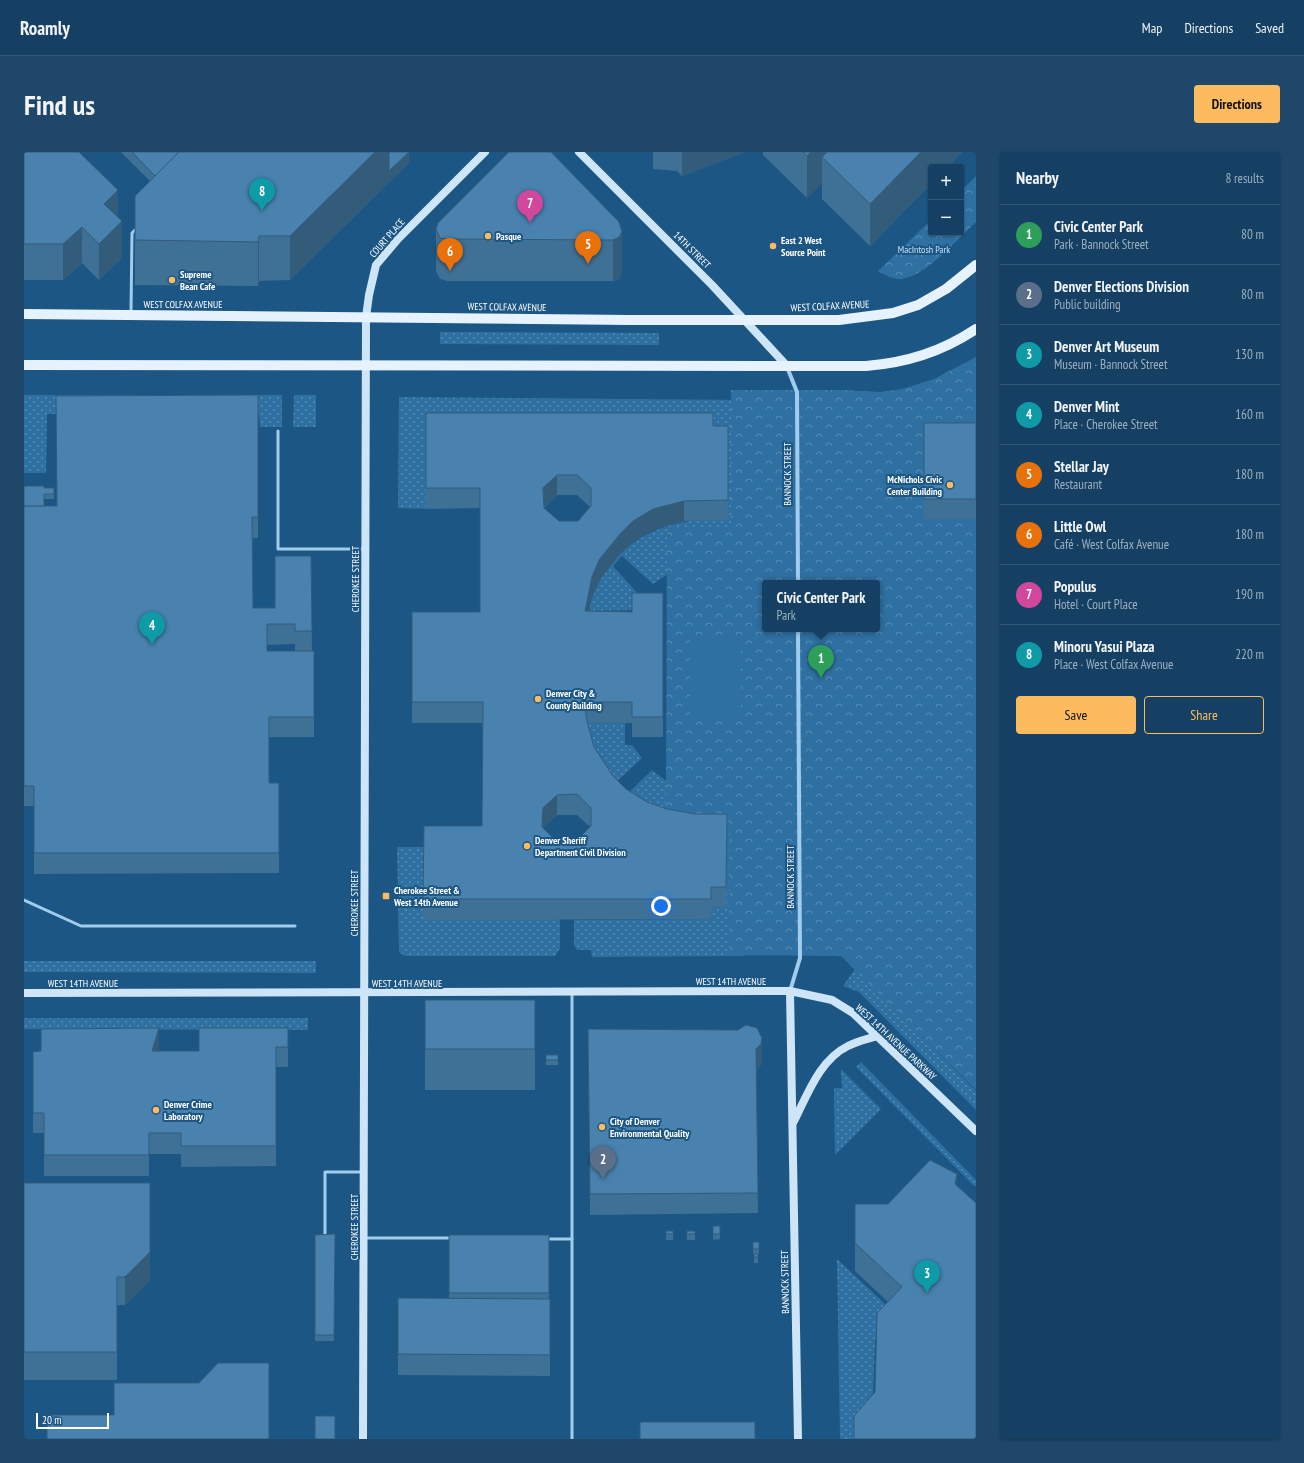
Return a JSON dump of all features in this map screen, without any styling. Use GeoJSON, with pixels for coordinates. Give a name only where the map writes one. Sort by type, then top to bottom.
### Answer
{"type":"FeatureCollection","features":[{"type":"Feature","properties":{"kind":"main road","name":"WEST COLFAX AVENUE"},"geometry":{"type":"LineString","coordinates":[[24,314],[131,316],[839,320],[893,313],[932,297],[961,279],[976,265]]}},
{"type":"Feature","properties":{"kind":"main road"},"geometry":{"type":"LineString","coordinates":[[24,365],[866,366],[904,362],[938,350],[976,329]]}},
{"type":"Feature","properties":{"kind":"street","name":"COURT PLACE"},"geometry":{"type":"LineString","coordinates":[[365,366],[366,317],[372,278],[376,265],[398,239],[485,152]]}},
{"type":"Feature","properties":{"kind":"street","name":"14TH STREET"},"geometry":{"type":"LineString","coordinates":[[579,152],[712,285],[787,366]]}},
{"type":"Feature","properties":{"kind":"street","name":"CHEROKEE STREET"},"geometry":{"type":"LineString","coordinates":[[363,1439],[365,366]]}},
{"type":"Feature","properties":{"kind":"street","name":"BANNOCK STREET"},"geometry":{"type":"LineString","coordinates":[[787,366],[797,392],[798,580]]}},
{"type":"Feature","properties":{"kind":"street","name":"BANNOCK STREET"},"geometry":{"type":"LineString","coordinates":[[798,632],[800,958],[790,991],[798,1439]]}},
{"type":"Feature","properties":{"kind":"street","name":"WEST 14TH AVENUE"},"geometry":{"type":"LineString","coordinates":[[24,994],[364,994],[790,991]]}},
{"type":"Feature","properties":{"kind":"street","name":"WEST 14TH AVENUE PARKWAY"},"geometry":{"type":"LineString","coordinates":[[790,991],[832,1000],[853,1013],[976,1131]]}},
{"type":"Feature","properties":{"kind":"street","name":"BANNOCK STREET"},"geometry":{"type":"LineString","coordinates":[[792,1124],[824,1065],[835,1054],[848,1046],[877,1036]]}},
{"type":"Feature","properties":{"kind":"lane"},"geometry":{"type":"LineString","coordinates":[[131,316],[132,233],[143,222]]}},
{"type":"Feature","properties":{"kind":"lane"},"geometry":{"type":"LineString","coordinates":[[278,431],[278,548],[365,548]]}},
{"type":"Feature","properties":{"kind":"lane"},"geometry":{"type":"LineString","coordinates":[[24,900],[81,926],[295,926]]}},
{"type":"Feature","properties":{"kind":"lane"},"geometry":{"type":"LineString","coordinates":[[572,992],[572,1439]]}},
{"type":"Feature","properties":{"kind":"lane"},"geometry":{"type":"LineString","coordinates":[[325,1240],[325,1172],[364,1172]]}},
{"type":"Feature","properties":{"kind":"lane"},"geometry":{"type":"LineString","coordinates":[[364,1238],[456,1238]]}},
{"type":"Feature","properties":{"kind":"lane"},"geometry":{"type":"LineString","coordinates":[[541,1239],[572,1239]]}},
{"type":"Feature","properties":{"kind":"green space","name":"MacIntosh Park"},"geometry":{"type":"Polygon","coordinates":[[[976,176],[976,222],[964,234],[964,200],[964,188],[976,176]]]}},
{"type":"Feature","properties":{"kind":"green space","name":"MacIntosh Park"},"geometry":{"type":"Polygon","coordinates":[[[928,223],[928,236],[961,236],[932,264],[912,276],[896,279],[878,271],[928,223]]]}},
{"type":"Feature","properties":{"kind":"green space"},"geometry":{"type":"Polygon","coordinates":[[[440,332],[659,333],[659,345],[440,344],[440,332]]]}},
{"type":"Feature","properties":{"kind":"green space"},"geometry":{"type":"Polygon","coordinates":[[[976,357],[976,1090],[841,956],[729,955],[730,827],[666,827],[667,529],[731,528],[731,390],[843,390],[880,392],[902,389],[934,379],[976,357]]]}},
{"type":"Feature","properties":{"kind":"green space"},"geometry":{"type":"Polygon","coordinates":[[[24,395],[136,395],[145,403],[145,414],[47,414],[46,473],[24,473],[24,395]]]}},
{"type":"Feature","properties":{"kind":"green space"},"geometry":{"type":"Polygon","coordinates":[[[178,395],[282,395],[282,427],[260,427],[259,414],[170,414],[170,403],[178,395]]]}},
{"type":"Feature","properties":{"kind":"green space"},"geometry":{"type":"Polygon","coordinates":[[[294,395],[316,395],[316,427],[293,427],[294,395]]]}},
{"type":"Feature","properties":{"kind":"green space"},"geometry":{"type":"Polygon","coordinates":[[[399,397],[750,400],[756,553],[671,572],[653,584],[622,556],[613,566],[641,597],[634,610],[588,611],[604,574],[615,559],[628,547],[643,536],[660,529],[679,523],[699,520],[426,434],[426,509],[398,508],[399,397]]]}},
{"type":"Feature","properties":{"kind":"green space"},"geometry":{"type":"Polygon","coordinates":[[[690,639],[741,639],[741,717],[690,717],[690,639]]]}},
{"type":"Feature","properties":{"kind":"green space"},"geometry":{"type":"Polygon","coordinates":[[[584,723],[625,723],[625,745],[632,745],[642,758],[611,787],[622,799],[652,770],[669,783],[728,790],[750,954],[743,956],[592,957],[591,950],[577,950],[574,945],[574,920],[711,919],[711,907],[726,907],[613,797],[584,723]]]}},
{"type":"Feature","properties":{"kind":"green space"},"geometry":{"type":"Polygon","coordinates":[[[397,847],[424,847],[560,920],[560,948],[555,956],[405,956],[399,952],[397,847]]]}},
{"type":"Feature","properties":{"kind":"green space"},"geometry":{"type":"Polygon","coordinates":[[[24,961],[316,961],[316,973],[24,972],[24,961]]]}},
{"type":"Feature","properties":{"kind":"green space"},"geometry":{"type":"Polygon","coordinates":[[[855,969],[976,1091],[976,1110],[859,992],[843,986],[855,969]]]}},
{"type":"Feature","properties":{"kind":"green space"},"geometry":{"type":"Polygon","coordinates":[[[24,1018],[308,1018],[308,1030],[24,1029],[24,1018]]]}},
{"type":"Feature","properties":{"kind":"green space"},"geometry":{"type":"Polygon","coordinates":[[[861,1062],[976,1180],[976,1186],[974,1186],[856,1067],[861,1062]]]}},
{"type":"Feature","properties":{"kind":"green space"},"geometry":{"type":"Polygon","coordinates":[[[841,1069],[881,1109],[835,1155],[834,1088],[842,1088],[841,1069]]]}},
{"type":"Feature","properties":{"kind":"green space"},"geometry":{"type":"Polygon","coordinates":[[[837,1259],[898,1316],[875,1340],[872,1421],[857,1439],[840,1439],[837,1259]]]}},
{"type":"Feature","properties":{"kind":"building"},"geometry":{"type":"Polygon","coordinates":[[[24,152],[79,152],[118,190],[104,204],[122,221],[99,244],[82,227],[63,244],[24,244],[24,152]]]}},
{"type":"Feature","properties":{"kind":"building"},"geometry":{"type":"Polygon","coordinates":[[[132,152],[179,152],[155,176],[132,152]]]}},
{"type":"Feature","properties":{"kind":"building"},"geometry":{"type":"Polygon","coordinates":[[[179,152],[375,152],[290,236],[259,236],[258,242],[135,240],[135,196],[179,152]]]}},
{"type":"Feature","properties":{"kind":"building"},"geometry":{"type":"Polygon","coordinates":[[[389,152],[409,152],[389,171],[389,152]]]}},
{"type":"Feature","properties":{"kind":"building"},"geometry":{"type":"Polygon","coordinates":[[[509,152],[551,152],[619,222],[622,232],[619,237],[613,240],[440,238],[436,229],[438,223],[509,152]]]}},
{"type":"Feature","properties":{"kind":"building"},"geometry":{"type":"Polygon","coordinates":[[[803,152],[811,152],[807,156],[803,152]]]}},
{"type":"Feature","properties":{"kind":"building"},"geometry":{"type":"Polygon","coordinates":[[[827,152],[921,152],[870,204],[822,157],[827,152]]]}},
{"type":"Feature","properties":{"kind":"building"},"geometry":{"type":"Polygon","coordinates":[[[258,395],[258,517],[252,517],[253,608],[275,608],[275,556],[311,556],[312,631],[295,631],[295,624],[267,624],[267,651],[314,651],[314,717],[269,717],[269,783],[279,783],[279,853],[34,853],[34,786],[24,786],[24,506],[57,506],[56,396],[258,395]]]}},
{"type":"Feature","properties":{"kind":"building","name":"Denver City & County Building"},"geometry":{"type":"Polygon","coordinates":[[[426,413],[713,413],[713,426],[728,426],[728,500],[684,501],[653,509],[633,521],[620,534],[599,560],[592,577],[585,611],[632,612],[632,593],[663,593],[663,717],[632,717],[632,702],[584,702],[594,747],[613,776],[626,789],[647,802],[667,809],[695,814],[727,814],[726,887],[711,887],[711,899],[423,899],[424,826],[482,826],[483,702],[412,702],[412,612],[480,612],[480,488],[426,488],[426,413]],[[557,475],[543,488],[544,508],[559,521],[578,521],[591,506],[591,488],[577,475],[557,475]],[[577,794],[557,795],[543,808],[542,827],[556,841],[577,840],[591,826],[591,808],[577,794]]]}},
{"type":"Feature","properties":{"kind":"building","name":"McNichols Civic Center Building"},"geometry":{"type":"Polygon","coordinates":[[[924,423],[976,423],[976,499],[924,499],[924,423]]]}},
{"type":"Feature","properties":{"kind":"building"},"geometry":{"type":"Polygon","coordinates":[[[24,486],[44,486],[44,488],[54,488],[54,494],[44,494],[44,506],[24,506],[24,486]]]}},
{"type":"Feature","properties":{"kind":"building"},"geometry":{"type":"Polygon","coordinates":[[[425,1000],[535,1000],[535,1049],[425,1049],[425,1000]]]}},
{"type":"Feature","properties":{"kind":"building"},"geometry":{"type":"Polygon","coordinates":[[[746,1025],[757,1028],[762,1038],[761,1044],[756,1049],[758,1193],[590,1194],[588,1029],[738,1030],[746,1025]]]}},
{"type":"Feature","properties":{"kind":"building"},"geometry":{"type":"Polygon","coordinates":[[[159,1028],[152,1051],[199,1051],[199,1028],[288,1028],[288,1047],[276,1047],[276,1146],[181,1146],[181,1133],[149,1133],[149,1155],[44,1155],[44,1113],[33,1113],[33,1052],[41,1051],[41,1029],[159,1028]]]}},
{"type":"Feature","properties":{"kind":"building"},"geometry":{"type":"Polygon","coordinates":[[[546,1055],[558,1055],[558,1060],[546,1060],[546,1055]]]}},
{"type":"Feature","properties":{"kind":"building"},"geometry":{"type":"Polygon","coordinates":[[[930,1160],[957,1174],[955,1184],[976,1203],[976,1439],[854,1439],[854,1416],[875,1392],[877,1313],[902,1287],[855,1243],[855,1204],[888,1204],[930,1160]]]}},
{"type":"Feature","properties":{"kind":"building"},"geometry":{"type":"Polygon","coordinates":[[[24,1183],[150,1183],[150,1252],[125,1277],[117,1277],[117,1352],[24,1352],[24,1183]]]}},
{"type":"Feature","properties":{"kind":"building"},"geometry":{"type":"Polygon","coordinates":[[[713,1226],[720,1226],[720,1234],[713,1234],[713,1226]]]}},
{"type":"Feature","properties":{"kind":"building"},"geometry":{"type":"Polygon","coordinates":[[[666,1231],[673,1231],[673,1234],[666,1234],[666,1231]]]}},
{"type":"Feature","properties":{"kind":"building"},"geometry":{"type":"Polygon","coordinates":[[[687,1231],[695,1231],[695,1234],[687,1234],[687,1231]]]}},
{"type":"Feature","properties":{"kind":"building"},"geometry":{"type":"Polygon","coordinates":[[[335,1234],[334,1335],[315,1335],[315,1235],[335,1234]]]}},
{"type":"Feature","properties":{"kind":"building"},"geometry":{"type":"Polygon","coordinates":[[[449,1235],[549,1235],[549,1293],[449,1293],[449,1235]]]}},
{"type":"Feature","properties":{"kind":"building"},"geometry":{"type":"Polygon","coordinates":[[[753,1242],[759,1242],[759,1249],[753,1249],[753,1242]]]}},
{"type":"Feature","properties":{"kind":"building"},"geometry":{"type":"Polygon","coordinates":[[[754,1254],[758,1254],[758,1257],[754,1257],[754,1254]]]}},
{"type":"Feature","properties":{"kind":"building"},"geometry":{"type":"Polygon","coordinates":[[[398,1298],[550,1299],[550,1355],[398,1354],[398,1298]]]}},
{"type":"Feature","properties":{"kind":"building"},"geometry":{"type":"Polygon","coordinates":[[[218,1363],[269,1363],[269,1439],[47,1439],[47,1415],[114,1415],[114,1383],[199,1383],[218,1363]]]}},
{"type":"Feature","properties":{"kind":"building"},"geometry":{"type":"Polygon","coordinates":[[[315,1416],[335,1416],[335,1439],[315,1439],[315,1416]]]}},
{"type":"Feature","properties":{"kind":"building"},"geometry":{"type":"Polygon","coordinates":[[[640,1422],[755,1422],[755,1439],[640,1439],[640,1422]]]}},
{"type":"Feature","properties":{"kind":"place","name":"Minoru Yasui Plaza"},"geometry":{"type":"Point","coordinates":[262,211]}},
{"type":"Feature","properties":{"kind":"place","name":"Populus"},"geometry":{"type":"Point","coordinates":[530,223]}},
{"type":"Feature","properties":{"kind":"place","name":"Pasque"},"geometry":{"type":"Point","coordinates":[488,236]}},
{"type":"Feature","properties":{"kind":"place","name":"East 2 West Source Point"},"geometry":{"type":"Point","coordinates":[773,246]}},
{"type":"Feature","properties":{"kind":"place","name":"Stellar Jay"},"geometry":{"type":"Point","coordinates":[588,264]}},
{"type":"Feature","properties":{"kind":"place","name":"Little Owl"},"geometry":{"type":"Point","coordinates":[450,271]}},
{"type":"Feature","properties":{"kind":"place","name":"Supreme Bean Cafe"},"geometry":{"type":"Point","coordinates":[172,280]}},
{"type":"Feature","properties":{"kind":"place","name":"McNichols Civic Center Building"},"geometry":{"type":"Point","coordinates":[950,485]}},
{"type":"Feature","properties":{"kind":"place","name":"Denver Mint"},"geometry":{"type":"Point","coordinates":[152,645]}},
{"type":"Feature","properties":{"kind":"place","name":"Civic Center Park"},"geometry":{"type":"Point","coordinates":[821,678]}},
{"type":"Feature","properties":{"kind":"place","name":"Denver City & County Building"},"geometry":{"type":"Point","coordinates":[538,699]}},
{"type":"Feature","properties":{"kind":"place","name":"Denver Sheriff Department Civil Division"},"geometry":{"type":"Point","coordinates":[527,846]}},
{"type":"Feature","properties":{"kind":"place","name":"Cherokee Street & West 14th Avenue"},"geometry":{"type":"Point","coordinates":[386,896]}},
{"type":"Feature","properties":{"kind":"place","name":"Denver Crime Laboratory"},"geometry":{"type":"Point","coordinates":[156,1110]}},
{"type":"Feature","properties":{"kind":"place","name":"City of Denver Environmental Quality"},"geometry":{"type":"Point","coordinates":[602,1127]}},
{"type":"Feature","properties":{"kind":"place","name":"Denver Elections Division"},"geometry":{"type":"Point","coordinates":[603,1179]}},
{"type":"Feature","properties":{"kind":"place","name":"Denver Art Museum"},"geometry":{"type":"Point","coordinates":[927,1293]}}]}
